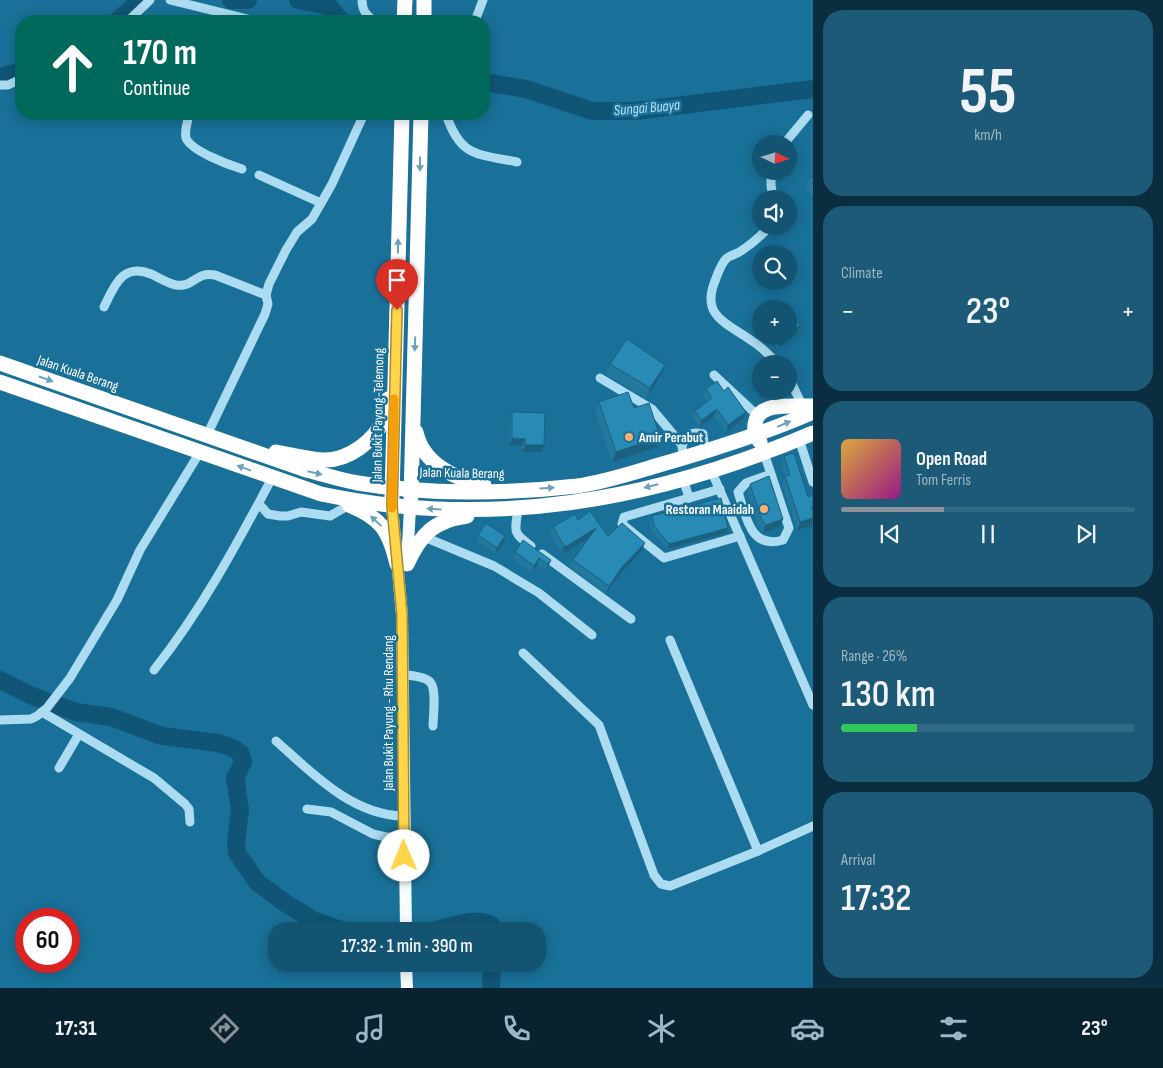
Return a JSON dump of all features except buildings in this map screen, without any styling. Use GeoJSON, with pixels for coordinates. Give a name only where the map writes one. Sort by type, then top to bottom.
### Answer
{"type":"FeatureCollection","features":[{"type":"Feature","properties":{"kind":"highway"},"geometry":{"type":"LineString","coordinates":[[404,15],[405,0]]}},
{"type":"Feature","properties":{"kind":"highway"},"geometry":{"type":"LineString","coordinates":[[424,0],[424,15]]}},
{"type":"Feature","properties":{"kind":"highway","name":"Jalan Bukit Payong-Telemong"},"geometry":{"type":"LineString","coordinates":[[392,506],[402,120]]}},
{"type":"Feature","properties":{"kind":"highway"},"geometry":{"type":"LineString","coordinates":[[410,508],[421,120]]}},
{"type":"Feature","properties":{"kind":"highway"},"geometry":{"type":"LineString","coordinates":[[228,443],[325,460],[352,452],[367,442],[380,427],[384,417],[397,310]]}},
{"type":"Feature","properties":{"kind":"highway","name":"Jalan Kuala Berang"},"geometry":{"type":"LineString","coordinates":[[0,363],[306,470],[357,482],[411,489],[467,491],[579,486],[621,476],[683,452],[706,452],[755,435],[810,408]]}},
{"type":"Feature","properties":{"kind":"highway"},"geometry":{"type":"LineString","coordinates":[[0,382],[321,494],[365,512],[377,521],[387,533],[402,564],[422,536],[450,518],[575,503],[683,478],[771,450],[813,433]]}},
{"type":"Feature","properties":{"kind":"highway"},"geometry":{"type":"LineString","coordinates":[[771,450],[762,444],[755,435],[754,426],[757,416],[764,410],[773,407],[810,408]]}},
{"type":"Feature","properties":{"kind":"highway"},"geometry":{"type":"LineString","coordinates":[[413,418],[418,441],[425,454],[443,470],[465,481],[517,490]]}},
{"type":"Feature","properties":{"kind":"highway"},"geometry":{"type":"LineString","coordinates":[[321,494],[410,508],[466,511],[518,509]]}},
{"type":"Feature","properties":{"kind":"main road"},"geometry":{"type":"LineString","coordinates":[[392,506],[402,564]]}},
{"type":"Feature","properties":{"kind":"main road"},"geometry":{"type":"LineString","coordinates":[[402,564],[410,508]]}},
{"type":"Feature","properties":{"kind":"main road","name":"Jalan Bukit Payung - Rhu Rendang"},"geometry":{"type":"LineString","coordinates":[[402,564],[403,816],[406,922]]}},
{"type":"Feature","properties":{"kind":"main road"},"geometry":{"type":"LineString","coordinates":[[406,972],[407,988]]}},
{"type":"Feature","properties":{"kind":"street"},"geometry":{"type":"LineString","coordinates":[[134,15],[150,0]]}},
{"type":"Feature","properties":{"kind":"street"},"geometry":{"type":"LineString","coordinates":[[170,0],[211,15]]}},
{"type":"Feature","properties":{"kind":"street"},"geometry":{"type":"LineString","coordinates":[[362,0],[362,8],[366,15]]}},
{"type":"Feature","properties":{"kind":"street"},"geometry":{"type":"LineString","coordinates":[[477,15],[482,0]]}},
{"type":"Feature","properties":{"kind":"street"},"geometry":{"type":"LineString","coordinates":[[0,85],[15,81]]}},
{"type":"Feature","properties":{"kind":"street"},"geometry":{"type":"LineString","coordinates":[[791,135],[808,115]]}},
{"type":"Feature","properties":{"kind":"street"},"geometry":{"type":"LineString","coordinates":[[188,120],[186,137],[189,142],[213,158],[242,170]]}},
{"type":"Feature","properties":{"kind":"street"},"geometry":{"type":"LineString","coordinates":[[207,435],[266,314],[268,304],[266,295],[269,284],[297,232],[312,219],[332,184],[361,120]]}},
{"type":"Feature","properties":{"kind":"street"},"geometry":{"type":"LineString","coordinates":[[448,120],[455,136],[465,147],[483,155],[517,162]]}},
{"type":"Feature","properties":{"kind":"street"},"geometry":{"type":"LineString","coordinates":[[259,175],[321,203]]}},
{"type":"Feature","properties":{"kind":"street"},"geometry":{"type":"LineString","coordinates":[[762,235],[739,253],[728,257],[720,267],[713,284],[711,298],[713,310],[720,320],[755,343],[768,355]]}},
{"type":"Feature","properties":{"kind":"street"},"geometry":{"type":"LineString","coordinates":[[104,308],[125,273],[141,270],[175,285],[191,283],[201,274],[207,273],[266,295]]}},
{"type":"Feature","properties":{"kind":"street"},"geometry":{"type":"LineString","coordinates":[[714,374],[757,416]]}},
{"type":"Feature","properties":{"kind":"street"},"geometry":{"type":"LineString","coordinates":[[600,378],[652,409],[683,452]]}},
{"type":"Feature","properties":{"kind":"street"},"geometry":{"type":"LineString","coordinates":[[797,389],[810,408]]}},
{"type":"Feature","properties":{"kind":"street"},"geometry":{"type":"LineString","coordinates":[[683,452],[689,434],[706,431],[706,452]]}},
{"type":"Feature","properties":{"kind":"street"},"geometry":{"type":"LineString","coordinates":[[799,439],[813,482]]}},
{"type":"Feature","properties":{"kind":"street"},"geometry":{"type":"LineString","coordinates":[[738,492],[751,530],[762,541],[775,543],[783,540],[789,528],[772,474],[771,450]]}},
{"type":"Feature","properties":{"kind":"street"},"geometry":{"type":"LineString","coordinates":[[0,720],[30,719],[45,710],[60,691],[98,633],[117,600],[140,550],[200,452]]}},
{"type":"Feature","properties":{"kind":"street"},"geometry":{"type":"LineString","coordinates":[[711,470],[813,705]]}},
{"type":"Feature","properties":{"kind":"street"},"geometry":{"type":"LineString","coordinates":[[740,536],[664,558],[622,524],[624,517],[689,498],[721,492],[738,492],[746,483],[772,474]]}},
{"type":"Feature","properties":{"kind":"street"},"geometry":{"type":"LineString","coordinates":[[154,670],[179,639],[197,612],[272,478]]}},
{"type":"Feature","properties":{"kind":"street"},"geometry":{"type":"LineString","coordinates":[[683,478],[689,498]]}},
{"type":"Feature","properties":{"kind":"street"},"geometry":{"type":"LineString","coordinates":[[258,504],[268,514],[280,516],[301,512],[330,516],[349,505]]}},
{"type":"Feature","properties":{"kind":"street"},"geometry":{"type":"LineString","coordinates":[[518,509],[515,532],[518,537],[631,618]]}},
{"type":"Feature","properties":{"kind":"street"},"geometry":{"type":"LineString","coordinates":[[422,536],[494,566],[539,593],[592,635]]}},
{"type":"Feature","properties":{"kind":"street"},"geometry":{"type":"LineString","coordinates":[[670,640],[758,851]]}},
{"type":"Feature","properties":{"kind":"street"},"geometry":{"type":"LineString","coordinates":[[523,653],[599,725],[654,876],[661,884],[670,886],[758,851],[813,826]]}},
{"type":"Feature","properties":{"kind":"street"},"geometry":{"type":"LineString","coordinates":[[403,674],[430,682],[433,689],[433,726]]}},
{"type":"Feature","properties":{"kind":"street"},"geometry":{"type":"LineString","coordinates":[[45,710],[79,734],[154,778],[185,804],[188,809],[190,822]]}},
{"type":"Feature","properties":{"kind":"street"},"geometry":{"type":"LineString","coordinates":[[59,768],[79,734]]}},
{"type":"Feature","properties":{"kind":"street"},"geometry":{"type":"LineString","coordinates":[[276,741],[317,777],[350,800],[379,813],[390,816],[403,816]]}},
{"type":"Feature","properties":{"kind":"street"},"geometry":{"type":"LineString","coordinates":[[307,809],[331,812],[373,834],[386,837],[404,837]]}},
{"type":"Feature","properties":{"kind":"waterway","name":"Sungai Buaya"},"geometry":{"type":"LineString","coordinates":[[124,15],[141,0]]}},
{"type":"Feature","properties":{"kind":"waterway","name":"Sungai Buaya"},"geometry":{"type":"LineString","coordinates":[[231,0],[248,0]]}},
{"type":"Feature","properties":{"kind":"waterway","name":"Sungai Buaya"},"geometry":{"type":"LineString","coordinates":[[298,0],[329,6],[336,15]]}},
{"type":"Feature","properties":{"kind":"waterway","name":"Sungai Buaya"},"geometry":{"type":"LineString","coordinates":[[0,77],[15,73]]}},
{"type":"Feature","properties":{"kind":"waterway","name":"Sungai Buaya"},"geometry":{"type":"LineString","coordinates":[[490,83],[526,89],[592,111],[635,111],[813,89]]}},
{"type":"Feature","properties":{"kind":"waterway"},"geometry":{"type":"LineString","coordinates":[[0,680],[35,697],[76,712],[111,717],[162,736],[218,743],[233,748],[241,754],[243,762],[235,778],[240,809],[236,843],[237,853],[257,882],[285,903],[318,922]]}},
{"type":"Feature","properties":{"kind":"waterway"},"geometry":{"type":"LineString","coordinates":[[491,988],[492,972]]}},
{"type":"Feature","properties":{"kind":"slow traffic"},"geometry":{"type":"LineString","coordinates":[[392,508],[394,399]]}},
{"type":"Feature","properties":{"kind":"place","name":"Amir Perabut"},"geometry":{"type":"Point","coordinates":[629,437]}},
{"type":"Feature","properties":{"kind":"place","name":"Restoran Maaidah"},"geometry":{"type":"Point","coordinates":[764,509]}},
{"type":"Feature","properties":{"kind":"route"},"geometry":{"type":"LineString","coordinates":[[397,310],[392,506],[402,614],[404,856]]}}]}
